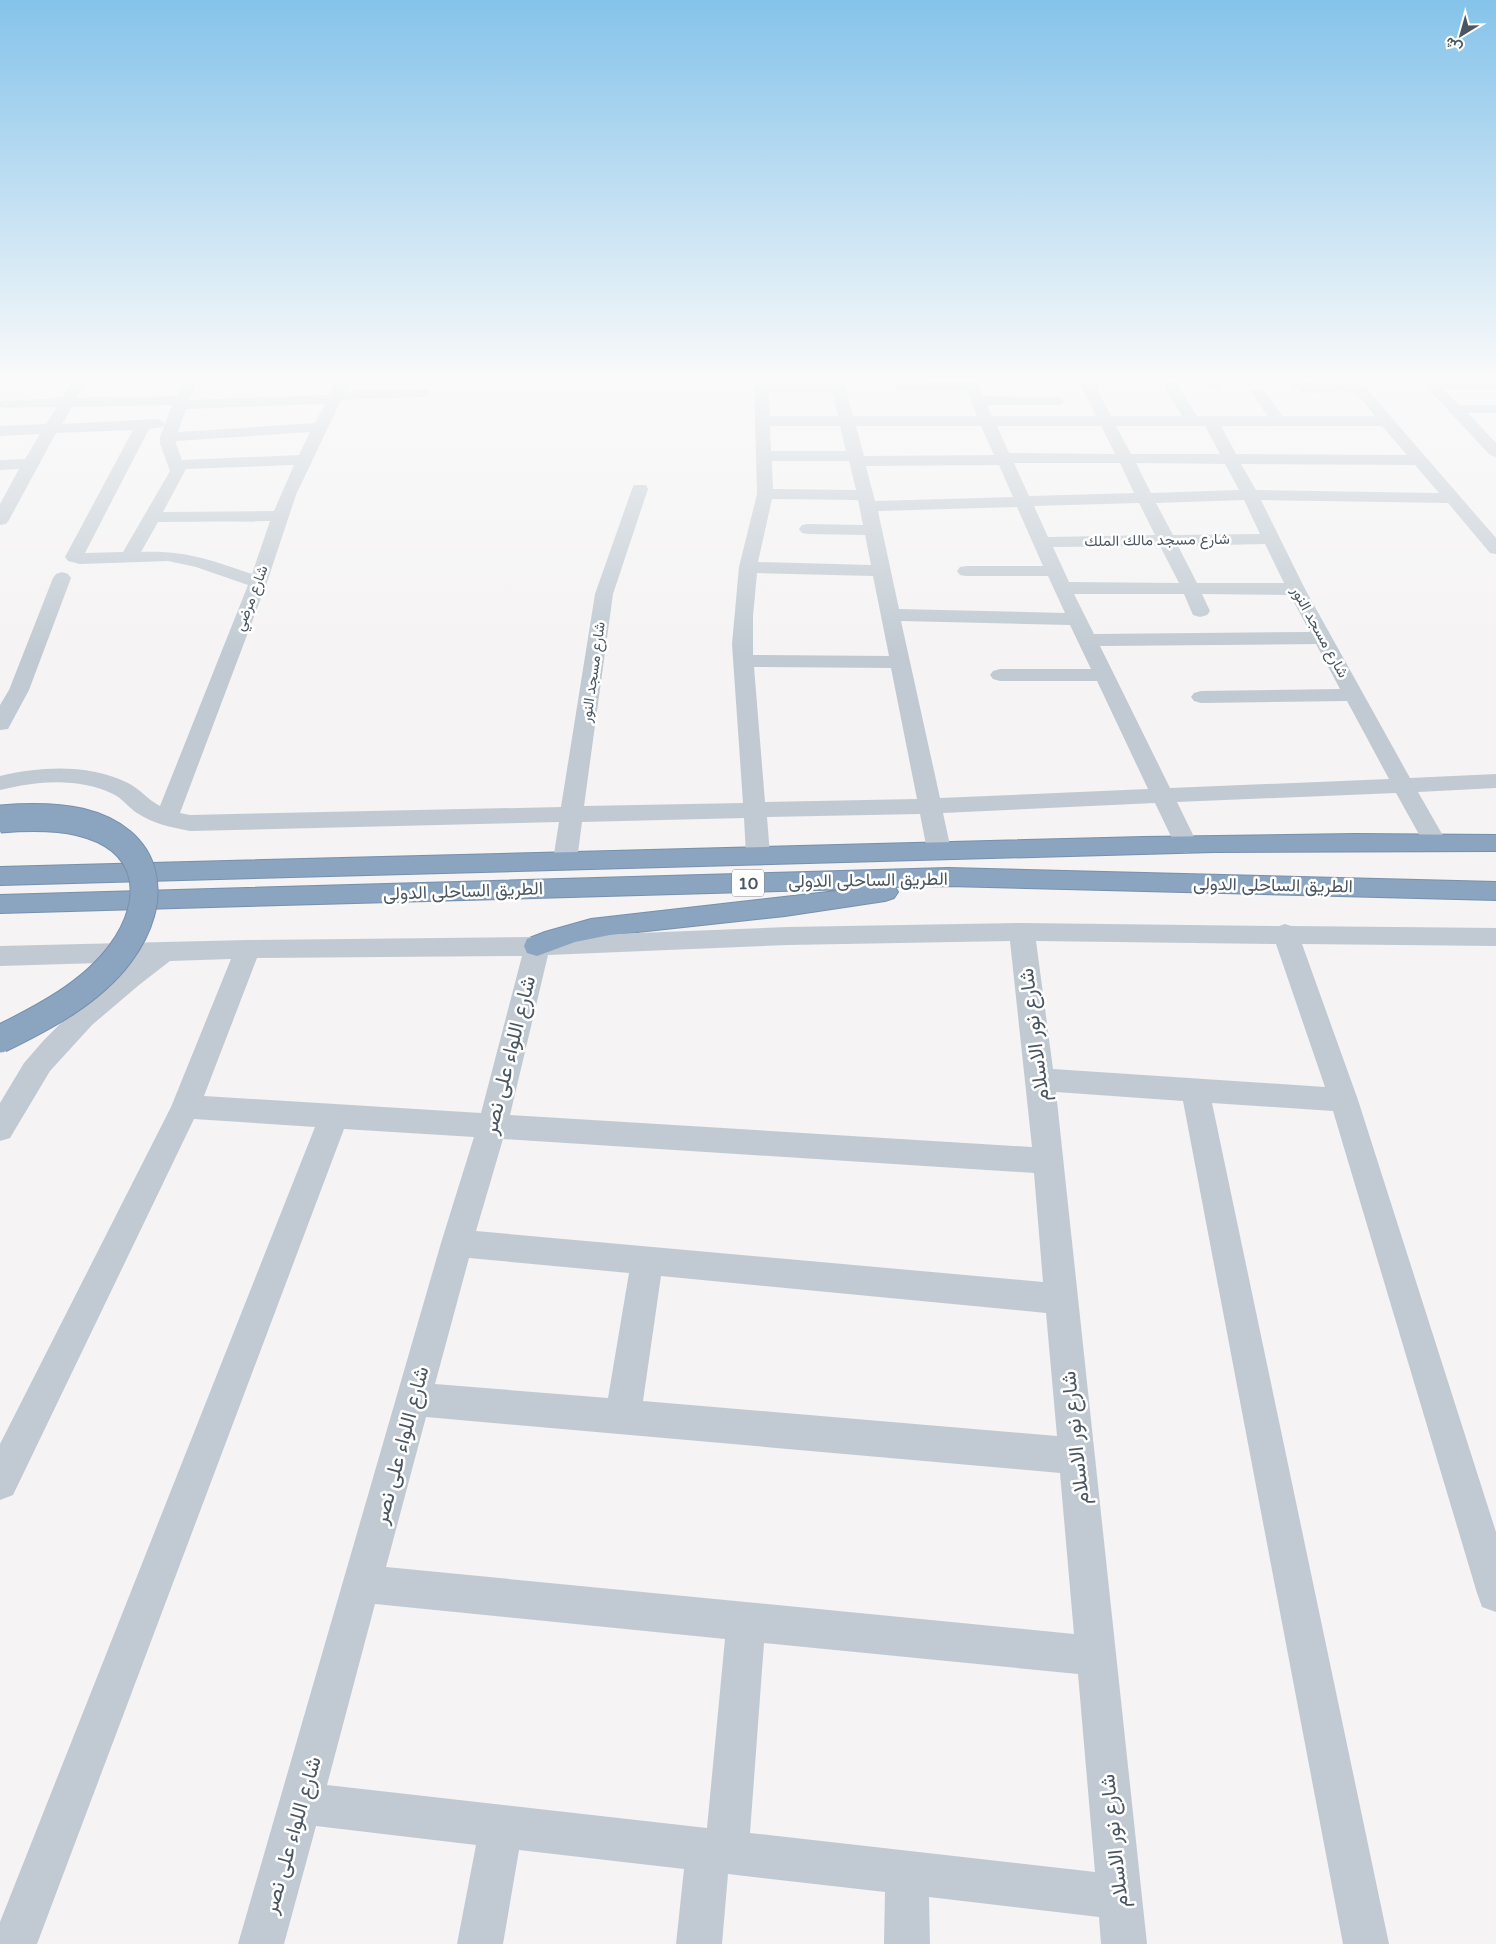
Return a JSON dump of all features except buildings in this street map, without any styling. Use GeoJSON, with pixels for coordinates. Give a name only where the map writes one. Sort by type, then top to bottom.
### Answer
{"type":"FeatureCollection","features":[{"type":"Feature","properties":{"kind":"highway"},"geometry":{"type":"LineString","coordinates":[[0,820],[54,819],[89,825],[104,830],[128,846],[137,857],[146,881],[144,910],[137,926],[119,955],[106,969],[71,999],[49,1014],[0,1038]]}},
{"type":"Feature","properties":{"kind":"highway","name":"الطريق الساحلى الدولى"},"geometry":{"type":"LineString","coordinates":[[0,876],[1186,844],[1434,841],[1496,843]]}},
{"type":"Feature","properties":{"kind":"highway","name":"الطريق الساحلى الدولى"},"geometry":{"type":"LineString","coordinates":[[0,904],[948,877],[1496,891]]}},
{"type":"Feature","properties":{"kind":"highway"},"geometry":{"type":"LineString","coordinates":[[537,946],[563,935],[591,928],[822,903],[899,889],[948,877]]}},
{"type":"Feature","properties":{"kind":"street"},"geometry":{"type":"LineString","coordinates":[[0,520],[25,472]]}},
{"type":"Feature","properties":{"kind":"street"},"geometry":{"type":"LineString","coordinates":[[119,472],[74,558],[130,556],[186,558],[258,582]]}},
{"type":"Feature","properties":{"kind":"street"},"geometry":{"type":"LineString","coordinates":[[130,556],[176,472]]}},
{"type":"Feature","properties":{"kind":"street"},"geometry":{"type":"LineString","coordinates":[[176,472],[257,476]]}},
{"type":"Feature","properties":{"kind":"street","name":"شارع مرضي"},"geometry":{"type":"LineString","coordinates":[[166,819],[258,582],[288,495],[299,472]]}},
{"type":"Feature","properties":{"kind":"street"},"geometry":{"type":"LineString","coordinates":[[758,855],[743,661],[743,616],[748,567],[765,494],[764,472]]}},
{"type":"Feature","properties":{"kind":"street"},"geometry":{"type":"LineString","coordinates":[[860,472],[939,850]]}},
{"type":"Feature","properties":{"kind":"street"},"geometry":{"type":"LineString","coordinates":[[1011,472],[1076,619],[1186,844]]}},
{"type":"Feature","properties":{"kind":"street"},"geometry":{"type":"LineString","coordinates":[[1131,472],[1191,589],[1200,611]]}},
{"type":"Feature","properties":{"kind":"street","name":"شارع مسجد النور"},"geometry":{"type":"LineString","coordinates":[[1237,472],[1296,589],[1434,841]]}},
{"type":"Feature","properties":{"kind":"street"},"geometry":{"type":"LineString","coordinates":[[1431,472],[1496,549]]}},
{"type":"Feature","properties":{"kind":"street","name":"شارع مسجد النور"},"geometry":{"type":"LineString","coordinates":[[565,860],[604,594],[640,489]]}},
{"type":"Feature","properties":{"kind":"street"},"geometry":{"type":"LineString","coordinates":[[765,494],[867,501],[1024,501],[1250,495],[1453,498]]}},
{"type":"Feature","properties":{"kind":"street"},"geometry":{"type":"LineString","coordinates":[[153,517],[281,516]]}},
{"type":"Feature","properties":{"kind":"street"},"geometry":{"type":"LineString","coordinates":[[808,529],[873,530]]}},
{"type":"Feature","properties":{"kind":"street","name":"شارع مسجد مالك الملك"},"geometry":{"type":"LineString","coordinates":[[1042,542],[1272,539]]}},
{"type":"Feature","properties":{"kind":"street"},"geometry":{"type":"LineString","coordinates":[[748,567],[882,570]]}},
{"type":"Feature","properties":{"kind":"street"},"geometry":{"type":"LineString","coordinates":[[966,571],[1058,580],[1191,589],[1296,589]]}},
{"type":"Feature","properties":{"kind":"street"},"geometry":{"type":"LineString","coordinates":[[0,724],[19,690],[62,578]]}},
{"type":"Feature","properties":{"kind":"street"},"geometry":{"type":"LineString","coordinates":[[891,615],[1076,619]]}},
{"type":"Feature","properties":{"kind":"street"},"geometry":{"type":"LineString","coordinates":[[1087,640],[1323,638]]}},
{"type":"Feature","properties":{"kind":"street"},"geometry":{"type":"LineString","coordinates":[[743,661],[900,662]]}},
{"type":"Feature","properties":{"kind":"street"},"geometry":{"type":"LineString","coordinates":[[1000,675],[1104,675]]}},
{"type":"Feature","properties":{"kind":"street"},"geometry":{"type":"LineString","coordinates":[[1201,697],[1354,695]]}},
{"type":"Feature","properties":{"kind":"street"},"geometry":{"type":"LineString","coordinates":[[0,783],[55,775],[93,778],[123,789],[144,807],[166,819],[190,823],[931,806],[1496,781]]}},
{"type":"Feature","properties":{"kind":"street"},"geometry":{"type":"LineString","coordinates":[[0,956],[248,949],[537,946],[788,936],[1022,932],[1496,937]]}},
{"type":"Feature","properties":{"kind":"street","name":"شارع نور الاسلام"},"geometry":{"type":"LineString","coordinates":[[1022,932],[1040,1080],[1124,1944]]}},
{"type":"Feature","properties":{"kind":"street"},"geometry":{"type":"LineString","coordinates":[[1285,934],[1344,1100],[1496,1593]]}},
{"type":"Feature","properties":{"kind":"street","name":"شارع اللواء على نصر"},"geometry":{"type":"LineString","coordinates":[[262,1944],[457,1243],[492,1126],[537,946]]}},
{"type":"Feature","properties":{"kind":"street"},"geometry":{"type":"LineString","coordinates":[[0,1482],[185,1107],[248,949]]}},
{"type":"Feature","properties":{"kind":"street"},"geometry":{"type":"LineString","coordinates":[[0,1129],[39,1064],[70,1030],[117,988],[163,952]]}},
{"type":"Feature","properties":{"kind":"street"},"geometry":{"type":"LineString","coordinates":[[1040,1080],[1344,1100]]}},
{"type":"Feature","properties":{"kind":"street"},"geometry":{"type":"LineString","coordinates":[[1195,1090],[1366,1944]]}},
{"type":"Feature","properties":{"kind":"street"},"geometry":{"type":"LineString","coordinates":[[185,1107],[1048,1161]]}},
{"type":"Feature","properties":{"kind":"street"},"geometry":{"type":"LineString","coordinates":[[14,1944],[334,1117]]}},
{"type":"Feature","properties":{"kind":"street"},"geometry":{"type":"LineString","coordinates":[[457,1243],[1061,1299]]}},
{"type":"Feature","properties":{"kind":"street"},"geometry":{"type":"LineString","coordinates":[[623,1417],[647,1260]]}},
{"type":"Feature","properties":{"kind":"street"},"geometry":{"type":"LineString","coordinates":[[414,1399],[1076,1456]]}},
{"type":"Feature","properties":{"kind":"street"},"geometry":{"type":"LineString","coordinates":[[363,1584],[1096,1656]]}},
{"type":"Feature","properties":{"kind":"street"},"geometry":{"type":"LineString","coordinates":[[699,1944],[717,1851],[746,1622]]}},
{"type":"Feature","properties":{"kind":"street"},"geometry":{"type":"LineString","coordinates":[[301,1803],[1120,1897]]}},
{"type":"Feature","properties":{"kind":"street"},"geometry":{"type":"LineString","coordinates":[[480,1944],[501,1826]]}},
{"type":"Feature","properties":{"kind":"street"},"geometry":{"type":"LineString","coordinates":[[907,1872],[907,1944]]}}]}
